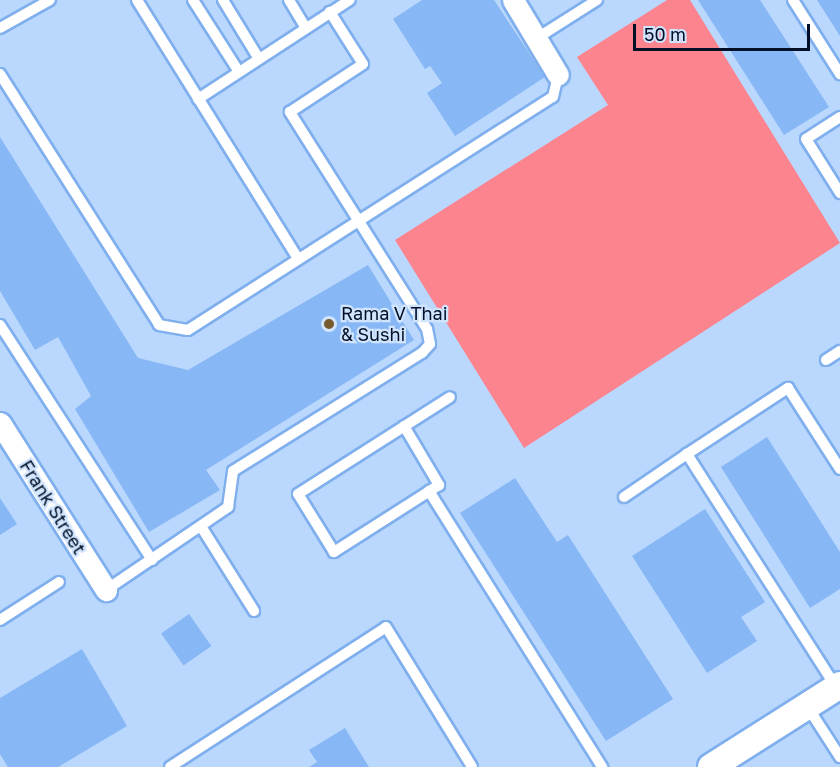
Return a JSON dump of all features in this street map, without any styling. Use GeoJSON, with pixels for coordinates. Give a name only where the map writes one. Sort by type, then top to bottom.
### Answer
{"type":"FeatureCollection","features":[{"type":"Feature","properties":{"kind":"street"},"geometry":{"type":"LineString","coordinates":[[513,0],[558,75]]}},
{"type":"Feature","properties":{"kind":"street","name":"Frank Street"},"geometry":{"type":"LineString","coordinates":[[0,423],[106,590]]}},
{"type":"Feature","properties":{"kind":"street"},"geometry":{"type":"LineString","coordinates":[[711,767],[838,686]]}},
{"type":"Feature","properties":{"kind":"lane"},"geometry":{"type":"LineString","coordinates":[[0,28],[50,0]]}},
{"type":"Feature","properties":{"kind":"lane"},"geometry":{"type":"LineString","coordinates":[[137,0],[298,259]]}},
{"type":"Feature","properties":{"kind":"lane"},"geometry":{"type":"LineString","coordinates":[[193,0],[239,72]]}},
{"type":"Feature","properties":{"kind":"lane"},"geometry":{"type":"LineString","coordinates":[[223,0],[259,60]]}},
{"type":"Feature","properties":{"kind":"lane"},"geometry":{"type":"LineString","coordinates":[[289,0],[306,28]]}},
{"type":"Feature","properties":{"kind":"lane"},"geometry":{"type":"LineString","coordinates":[[537,38],[597,0]]}},
{"type":"Feature","properties":{"kind":"lane"},"geometry":{"type":"LineString","coordinates":[[792,0],[840,75]]}},
{"type":"Feature","properties":{"kind":"lane"},"geometry":{"type":"LineString","coordinates":[[198,99],[342,2]]}},
{"type":"Feature","properties":{"kind":"lane"},"geometry":{"type":"LineString","coordinates":[[106,590],[202,528],[228,507],[233,471],[422,353],[430,344],[428,328],[290,112],[363,64],[330,12]]}},
{"type":"Feature","properties":{"kind":"lane"},"geometry":{"type":"LineString","coordinates":[[0,74],[159,325],[188,330],[553,97],[558,75]]}},
{"type":"Feature","properties":{"kind":"lane"},"geometry":{"type":"LineString","coordinates":[[840,117],[806,139],[840,192]]}},
{"type":"Feature","properties":{"kind":"lane"},"geometry":{"type":"LineString","coordinates":[[0,325],[152,560]]}},
{"type":"Feature","properties":{"kind":"lane"},"geometry":{"type":"LineString","coordinates":[[826,360],[840,351]]}},
{"type":"Feature","properties":{"kind":"lane"},"geometry":{"type":"LineString","coordinates":[[624,497],[788,388],[840,469]]}},
{"type":"Feature","properties":{"kind":"lane"},"geometry":{"type":"LineString","coordinates":[[404,426],[439,485],[334,552],[298,494],[404,426],[450,397]]}},
{"type":"Feature","properties":{"kind":"lane"},"geometry":{"type":"LineString","coordinates":[[687,454],[838,686]]}},
{"type":"Feature","properties":{"kind":"lane"},"geometry":{"type":"LineString","coordinates":[[429,491],[602,767]]}},
{"type":"Feature","properties":{"kind":"lane"},"geometry":{"type":"LineString","coordinates":[[202,528],[254,611]]}},
{"type":"Feature","properties":{"kind":"lane"},"geometry":{"type":"LineString","coordinates":[[0,620],[59,582]]}},
{"type":"Feature","properties":{"kind":"lane"},"geometry":{"type":"LineString","coordinates":[[170,767],[386,627],[472,767]]}},
{"type":"Feature","properties":{"kind":"lane"},"geometry":{"type":"LineString","coordinates":[[807,706],[840,757]]}},
{"type":"Feature","properties":{"kind":"shaded area"},"geometry":{"type":"Polygon","coordinates":[[[667,0],[690,0],[840,243],[524,448],[395,240],[608,105],[577,57],[667,0]]]}},
{"type":"Feature","properties":{"kind":"building"},"geometry":{"type":"Polygon","coordinates":[[[422,0],[494,0],[545,77],[455,136],[427,93],[442,83],[430,66],[425,69],[393,19],[422,0]]]}},
{"type":"Feature","properties":{"kind":"building"},"geometry":{"type":"Polygon","coordinates":[[[698,0],[760,0],[829,107],[784,135],[698,0]]]}},
{"type":"Feature","properties":{"kind":"building"},"geometry":{"type":"Polygon","coordinates":[[[817,0],[840,0],[840,36],[817,0]]]}},
{"type":"Feature","properties":{"kind":"building"},"geometry":{"type":"Polygon","coordinates":[[[0,137],[138,358],[188,370],[368,265],[414,340],[206,470],[220,490],[149,532],[75,409],[91,396],[58,337],[35,350],[0,291],[0,137]]]}},
{"type":"Feature","properties":{"kind":"building"},"geometry":{"type":"Polygon","coordinates":[[[767,437],[840,552],[840,589],[810,608],[721,467],[767,437]]]}},
{"type":"Feature","properties":{"kind":"building"},"geometry":{"type":"Polygon","coordinates":[[[515,478],[557,542],[568,535],[673,699],[606,741],[460,513],[515,478]]]}},
{"type":"Feature","properties":{"kind":"building"},"geometry":{"type":"Polygon","coordinates":[[[0,498],[17,524],[0,535],[0,498]]]}},
{"type":"Feature","properties":{"kind":"building"},"geometry":{"type":"Polygon","coordinates":[[[705,509],[765,602],[741,617],[757,641],[707,673],[632,556],[705,509]]]}},
{"type":"Feature","properties":{"kind":"building"},"geometry":{"type":"Polygon","coordinates":[[[189,614],[211,646],[184,665],[161,634],[189,614]]]}},
{"type":"Feature","properties":{"kind":"building"},"geometry":{"type":"Polygon","coordinates":[[[82,649],[127,726],[58,767],[8,767],[0,754],[0,698],[82,649]]]}},
{"type":"Feature","properties":{"kind":"building"},"geometry":{"type":"Polygon","coordinates":[[[345,728],[369,767],[309,767],[317,762],[309,750],[345,728]]]}},
{"type":"Feature","properties":{"kind":"place","name":"Rama V Thai & Sushi"},"geometry":{"type":"Point","coordinates":[329,324]}}]}
